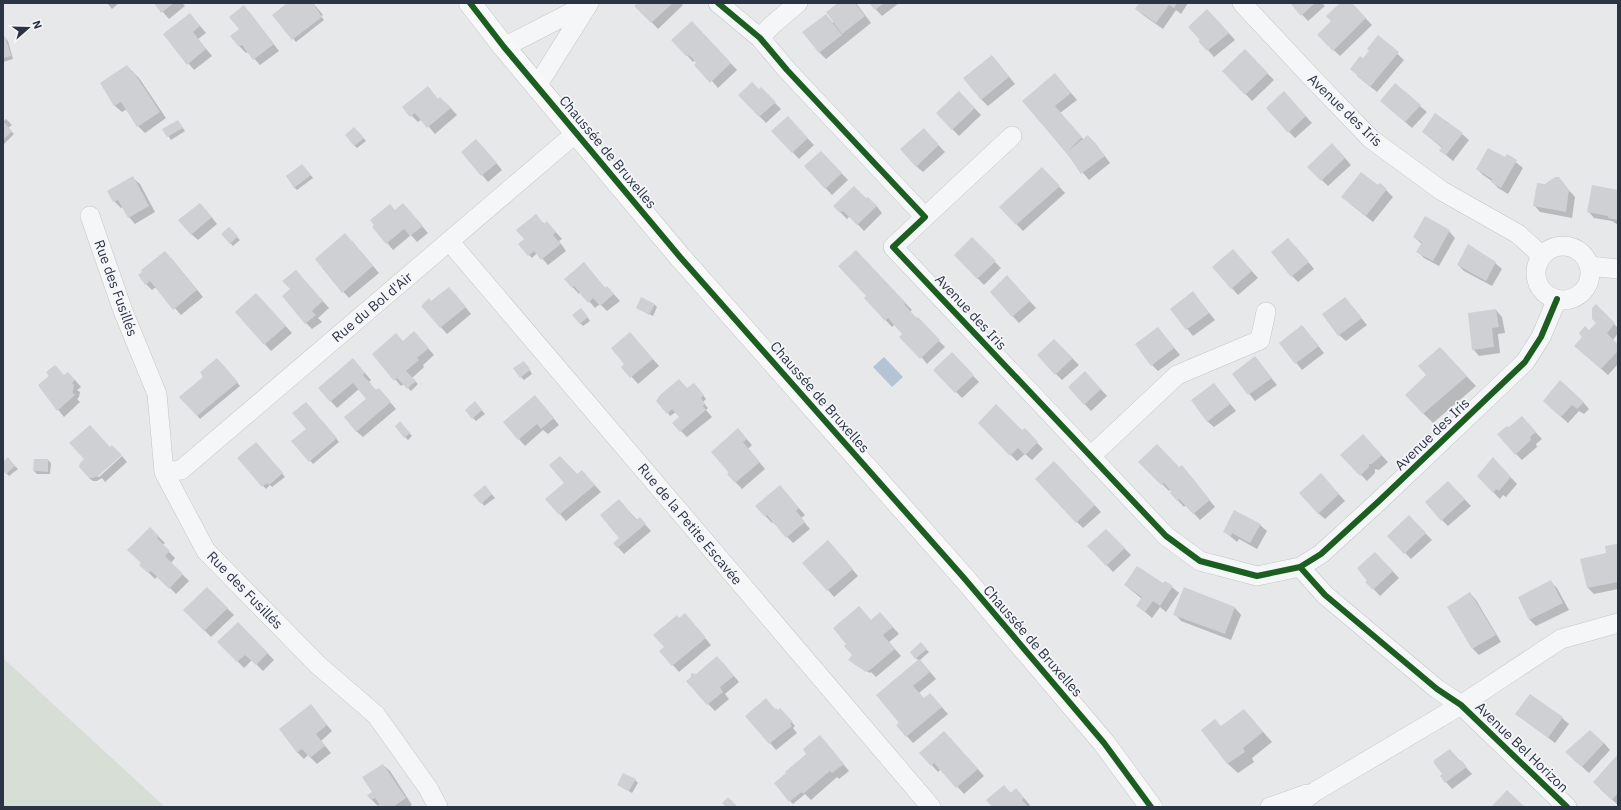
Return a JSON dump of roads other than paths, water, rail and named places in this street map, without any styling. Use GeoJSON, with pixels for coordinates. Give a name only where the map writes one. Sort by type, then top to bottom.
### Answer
{"type":"FeatureCollection","features":[{"type":"Feature","properties":{"kind":"main road","name":"Chaussée de Bruxelles"},"geometry":{"type":"LineString","coordinates":[[470,3],[504,47],[680,257],[964,578],[1099,737],[1151,807]]}},
{"type":"Feature","properties":{"kind":"street"},"geometry":{"type":"LineString","coordinates":[[718,3],[760,38],[787,70],[925,217],[1012,136]]}},
{"type":"Feature","properties":{"kind":"street"},"geometry":{"type":"LineString","coordinates":[[760,38],[771,26],[798,3]]}},
{"type":"Feature","properties":{"kind":"street","name":"Avenue des Iris"},"geometry":{"type":"LineString","coordinates":[[1242,3],[1371,139],[1442,191],[1518,234],[1542,256]]}},
{"type":"Feature","properties":{"kind":"street"},"geometry":{"type":"LineString","coordinates":[[504,47],[588,4]]}},
{"type":"Feature","properties":{"kind":"street"},"geometry":{"type":"LineString","coordinates":[[537,86],[588,4]]}},
{"type":"Feature","properties":{"kind":"street","name":"Rue du Bol d'Air"},"geometry":{"type":"LineString","coordinates":[[164,472],[181,470],[576,133]]}},
{"type":"Feature","properties":{"kind":"street","name":"Rue des Fusillés"},"geometry":{"type":"LineString","coordinates":[[90,216],[123,310],[157,394],[164,472],[206,551],[318,665],[376,715],[428,788],[438,807]]}},
{"type":"Feature","properties":{"kind":"street","name":"Avenue des Iris"},"geometry":{"type":"LineString","coordinates":[[925,217],[893,247],[1166,536],[1200,561],[1257,576],[1300,567],[1321,554],[1373,506],[1525,362],[1541,337],[1556,299]]}},
{"type":"Feature","properties":{"kind":"street","name":"Rue de la Petite Escavée"},"geometry":{"type":"LineString","coordinates":[[449,240],[932,807]]}},
{"type":"Feature","properties":{"kind":"street"},"geometry":{"type":"LineString","coordinates":[[1567,246],[1578,250],[1585,257],[1589,266],[1590,275],[1587,286],[1574,298],[1566,300],[1556,299],[1547,295],[1539,286],[1537,281],[1536,272],[1542,256],[1552,248],[1567,246]]}},
{"type":"Feature","properties":{"kind":"street"},"geometry":{"type":"LineString","coordinates":[[1589,266],[1618,269]]}},
{"type":"Feature","properties":{"kind":"street"},"geometry":{"type":"LineString","coordinates":[[1091,456],[1177,375],[1260,340],[1266,312]]}},
{"type":"Feature","properties":{"kind":"street"},"geometry":{"type":"LineString","coordinates":[[1300,567],[1325,595],[1438,689],[1461,705],[1561,639],[1618,623]]}},
{"type":"Feature","properties":{"kind":"street","name":"Avenue Bel Horizon"},"geometry":{"type":"LineString","coordinates":[[1295,807],[1316,791],[1461,705],[1567,807]]}},
{"type":"Feature","properties":{"kind":"street","name":"Avenue Bel Horizon"},"geometry":{"type":"LineString","coordinates":[[1270,807],[1316,791]]}},
{"type":"Feature","properties":{"kind":"water"},"geometry":{"type":"Polygon","coordinates":[[[884,357],[903,377],[892,387],[873,367],[884,357]]]}}]}
